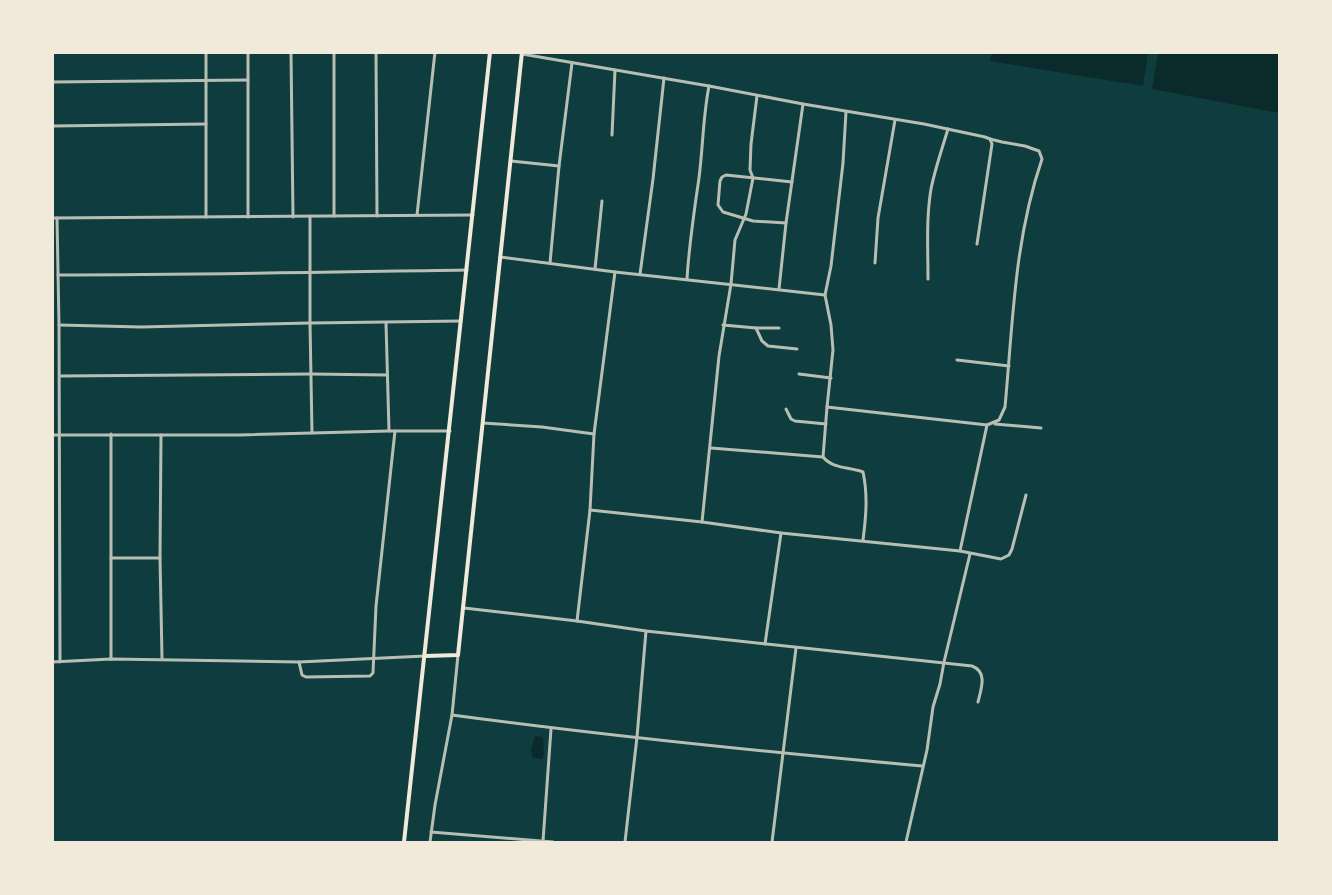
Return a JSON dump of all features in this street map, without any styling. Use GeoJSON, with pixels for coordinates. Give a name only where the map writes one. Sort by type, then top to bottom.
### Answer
{"type":"FeatureCollection","features":[{"type":"Feature","properties":{"kind":"main road"},"geometry":{"type":"LineString","coordinates":[[404,843],[490,52]]}},
{"type":"Feature","properties":{"kind":"main road"},"geometry":{"type":"LineString","coordinates":[[425,656],[458,655],[522,53]]}},
{"type":"Feature","properties":{"kind":"street"},"geometry":{"type":"LineString","coordinates":[[206,52],[206,217]]}},
{"type":"Feature","properties":{"kind":"street"},"geometry":{"type":"LineString","coordinates":[[248,52],[248,217]]}},
{"type":"Feature","properties":{"kind":"street"},"geometry":{"type":"LineString","coordinates":[[291,52],[293,217]]}},
{"type":"Feature","properties":{"kind":"street"},"geometry":{"type":"LineString","coordinates":[[334,52],[334,216]]}},
{"type":"Feature","properties":{"kind":"street"},"geometry":{"type":"LineString","coordinates":[[376,52],[377,216]]}},
{"type":"Feature","properties":{"kind":"street"},"geometry":{"type":"LineString","coordinates":[[417,215],[435,52]]}},
{"type":"Feature","properties":{"kind":"street"},"geometry":{"type":"LineString","coordinates":[[522,53],[948,129],[1039,151],[1042,159],[1034,182],[1019,251],[1005,406],[999,420],[987,425],[827,407]]}},
{"type":"Feature","properties":{"kind":"street"},"geometry":{"type":"LineString","coordinates":[[550,263],[572,63]]}},
{"type":"Feature","properties":{"kind":"street"},"geometry":{"type":"LineString","coordinates":[[612,135],[615,70]]}},
{"type":"Feature","properties":{"kind":"street"},"geometry":{"type":"LineString","coordinates":[[640,274],[664,78]]}},
{"type":"Feature","properties":{"kind":"street"},"geometry":{"type":"LineString","coordinates":[[52,82],[248,80]]}},
{"type":"Feature","properties":{"kind":"street"},"geometry":{"type":"LineString","coordinates":[[687,279],[688,252],[709,86]]}},
{"type":"Feature","properties":{"kind":"street"},"geometry":{"type":"LineString","coordinates":[[702,522],[719,356],[731,284],[735,240],[744,219],[753,178],[750,170],[751,144],[757,96]]}},
{"type":"Feature","properties":{"kind":"street"},"geometry":{"type":"LineString","coordinates":[[779,289],[803,104]]}},
{"type":"Feature","properties":{"kind":"street"},"geometry":{"type":"LineString","coordinates":[[823,457],[833,350],[825,295],[831,266],[843,163],[846,112]]}},
{"type":"Feature","properties":{"kind":"street"},"geometry":{"type":"LineString","coordinates":[[875,263],[878,218],[895,120]]}},
{"type":"Feature","properties":{"kind":"street"},"geometry":{"type":"LineString","coordinates":[[52,126],[206,123]]}},
{"type":"Feature","properties":{"kind":"street"},"geometry":{"type":"LineString","coordinates":[[928,279],[928,216],[931,190],[948,129]]}},
{"type":"Feature","properties":{"kind":"street"},"geometry":{"type":"LineString","coordinates":[[976,244],[992,144],[990,139]]}},
{"type":"Feature","properties":{"kind":"street"},"geometry":{"type":"LineString","coordinates":[[511,161],[559,166]]}},
{"type":"Feature","properties":{"kind":"street"},"geometry":{"type":"LineString","coordinates":[[786,223],[744,219],[723,212],[718,205],[720,181],[726,175],[792,182]]}},
{"type":"Feature","properties":{"kind":"street"},"geometry":{"type":"LineString","coordinates":[[595,269],[602,201]]}},
{"type":"Feature","properties":{"kind":"street"},"geometry":{"type":"LineString","coordinates":[[60,662],[60,376],[55,218],[473,215]]}},
{"type":"Feature","properties":{"kind":"street"},"geometry":{"type":"LineString","coordinates":[[310,216],[312,433]]}},
{"type":"Feature","properties":{"kind":"street"},"geometry":{"type":"LineString","coordinates":[[500,257],[825,295]]}},
{"type":"Feature","properties":{"kind":"street"},"geometry":{"type":"LineString","coordinates":[[58,275],[467,270]]}},
{"type":"Feature","properties":{"kind":"street"},"geometry":{"type":"LineString","coordinates":[[577,621],[590,510],[594,434],[615,272]]}},
{"type":"Feature","properties":{"kind":"street"},"geometry":{"type":"LineString","coordinates":[[59,325],[141,327],[310,322],[461,321]]}},
{"type":"Feature","properties":{"kind":"street"},"geometry":{"type":"LineString","coordinates":[[386,322],[389,431]]}},
{"type":"Feature","properties":{"kind":"street"},"geometry":{"type":"LineString","coordinates":[[723,326],[779,328]]}},
{"type":"Feature","properties":{"kind":"street"},"geometry":{"type":"LineString","coordinates":[[756,328],[762,341],[768,346],[797,349]]}},
{"type":"Feature","properties":{"kind":"street"},"geometry":{"type":"LineString","coordinates":[[957,360],[1009,366]]}},
{"type":"Feature","properties":{"kind":"street"},"geometry":{"type":"LineString","coordinates":[[799,374],[831,378]]}},
{"type":"Feature","properties":{"kind":"street"},"geometry":{"type":"LineString","coordinates":[[60,376],[387,375]]}},
{"type":"Feature","properties":{"kind":"street"},"geometry":{"type":"LineString","coordinates":[[786,409],[791,419],[795,421],[826,424]]}},
{"type":"Feature","properties":{"kind":"street"},"geometry":{"type":"LineString","coordinates":[[483,423],[542,427],[594,434]]}},
{"type":"Feature","properties":{"kind":"street"},"geometry":{"type":"LineString","coordinates":[[993,423],[1041,428]]}},
{"type":"Feature","properties":{"kind":"street"},"geometry":{"type":"LineString","coordinates":[[960,551],[987,425]]}},
{"type":"Feature","properties":{"kind":"street"},"geometry":{"type":"LineString","coordinates":[[52,435],[450,430]]}},
{"type":"Feature","properties":{"kind":"street"},"geometry":{"type":"LineString","coordinates":[[299,662],[302,675],[306,677],[370,676],[373,673],[377,595],[395,431]]}},
{"type":"Feature","properties":{"kind":"street"},"geometry":{"type":"LineString","coordinates":[[111,434],[111,659]]}},
{"type":"Feature","properties":{"kind":"street"},"geometry":{"type":"LineString","coordinates":[[161,435],[162,659]]}},
{"type":"Feature","properties":{"kind":"street"},"geometry":{"type":"LineString","coordinates":[[711,448],[823,457],[829,464],[863,472],[867,504],[864,540]]}},
{"type":"Feature","properties":{"kind":"street"},"geometry":{"type":"LineString","coordinates":[[590,510],[781,533],[960,551],[1001,559],[1009,555],[1012,549],[1026,495]]}},
{"type":"Feature","properties":{"kind":"street"},"geometry":{"type":"LineString","coordinates":[[765,644],[781,533]]}},
{"type":"Feature","properties":{"kind":"street"},"geometry":{"type":"LineString","coordinates":[[906,843],[930,734],[931,716],[970,554]]}},
{"type":"Feature","properties":{"kind":"street"},"geometry":{"type":"LineString","coordinates":[[111,558],[160,558]]}},
{"type":"Feature","properties":{"kind":"street"},"geometry":{"type":"LineString","coordinates":[[464,608],[646,631],[972,666],[979,669],[983,679],[978,702]]}},
{"type":"Feature","properties":{"kind":"street"},"geometry":{"type":"LineString","coordinates":[[625,843],[646,631]]}},
{"type":"Feature","properties":{"kind":"street"},"geometry":{"type":"LineString","coordinates":[[772,843],[796,647]]}},
{"type":"Feature","properties":{"kind":"street"},"geometry":{"type":"LineString","coordinates":[[430,843],[452,715],[458,655]]}},
{"type":"Feature","properties":{"kind":"street"},"geometry":{"type":"LineString","coordinates":[[52,662],[162,659],[299,662],[425,656]]}},
{"type":"Feature","properties":{"kind":"street"},"geometry":{"type":"LineString","coordinates":[[452,715],[551,729],[922,766]]}},
{"type":"Feature","properties":{"kind":"street"},"geometry":{"type":"LineString","coordinates":[[543,842],[551,729]]}},
{"type":"Feature","properties":{"kind":"street"},"geometry":{"type":"LineString","coordinates":[[431,832],[553,843]]}},
{"type":"Feature","properties":{"kind":"water"},"geometry":{"type":"Polygon","coordinates":[[[992,52],[1148,53],[1143,86],[990,61],[992,52]]]}},
{"type":"Feature","properties":{"kind":"water"},"geometry":{"type":"Polygon","coordinates":[[[1158,53],[1279,53],[1279,113],[1152,89],[1158,53]]]}},
{"type":"Feature","properties":{"kind":"water"},"geometry":{"type":"Polygon","coordinates":[[[535,736],[543,737],[542,759],[533,758],[531,750],[535,736]]]}}]}
